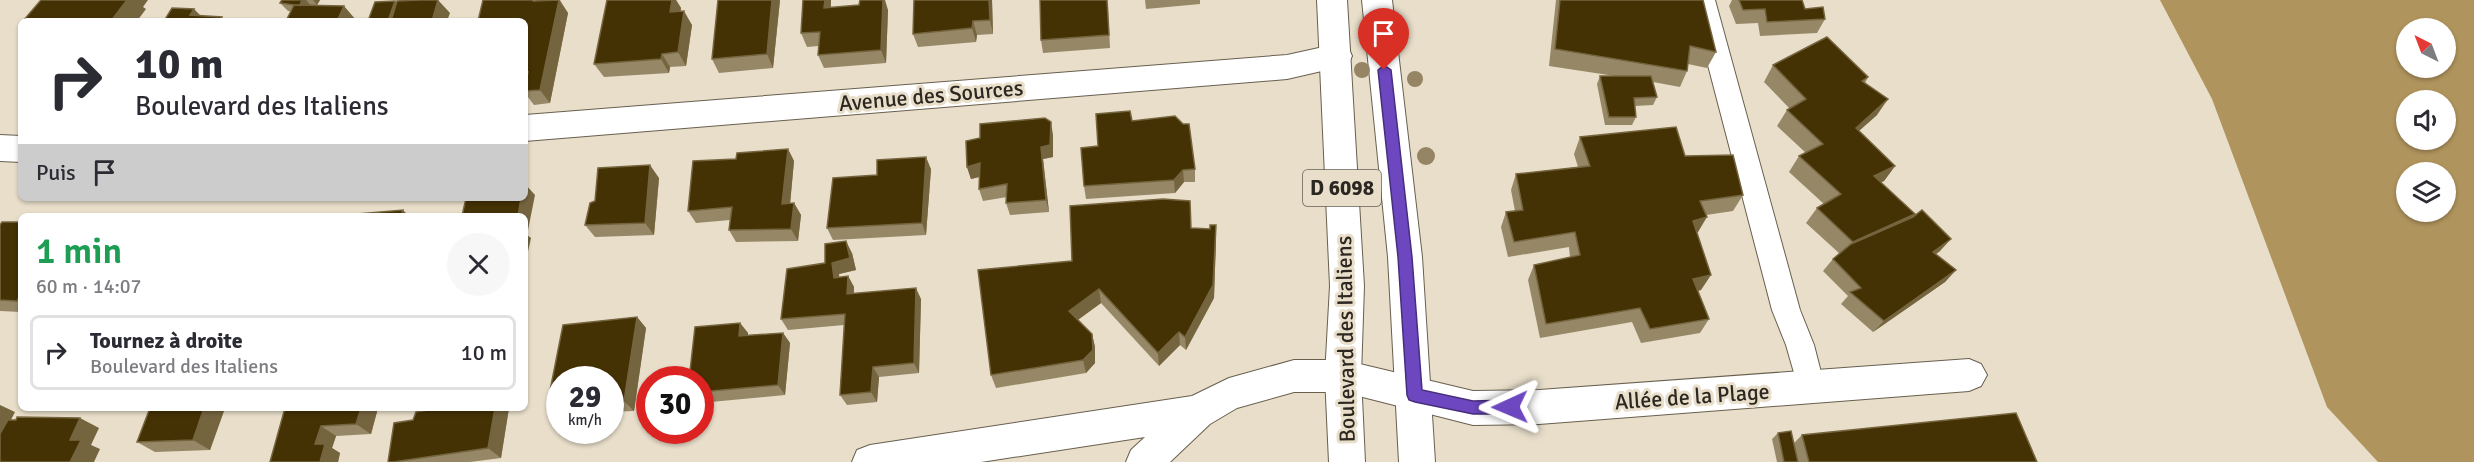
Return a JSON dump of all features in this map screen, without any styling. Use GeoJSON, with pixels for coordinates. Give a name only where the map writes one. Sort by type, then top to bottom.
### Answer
{"type":"FeatureCollection","features":[{"type":"Feature","properties":{"kind":"street","name":"Boulevard des Italiens"},"geometry":{"type":"LineString","coordinates":[[1332,0],[1337,56],[1347,286],[1343,376],[1347,462]]}},
{"type":"Feature","properties":{"kind":"street","name":"D 6098"},"geometry":{"type":"LineString","coordinates":[[1377,0],[1405,257],[1415,395],[1417,462]]}},
{"type":"Feature","properties":{"kind":"street","name":"Avenue des Sources"},"geometry":{"type":"LineString","coordinates":[[528,128],[1287,67],[1337,56]]}},
{"type":"Feature","properties":{"kind":"street"},"geometry":{"type":"LineString","coordinates":[[0,148],[18,149]]}},
{"type":"Feature","properties":{"kind":"street","name":"Allée de la Plage"},"geometry":{"type":"LineString","coordinates":[[1197,412],[1229,394],[1294,376],[1343,376],[1473,408],[1539,407],[1969,375]]}},
{"type":"Feature","properties":{"kind":"street"},"geometry":{"type":"LineString","coordinates":[[870,462],[1197,412]]}},
{"type":"Feature","properties":{"kind":"street"},"geometry":{"type":"LineString","coordinates":[[1144,462],[1197,412]]}},
{"type":"Feature","properties":{"kind":"lane"},"geometry":{"type":"LineString","coordinates":[[1702,0],[1786,310],[1800,345],[1811,388]]}},
{"type":"Feature","properties":{"kind":"shaded area"},"geometry":{"type":"Polygon","coordinates":[[[2160,0],[2474,0],[2474,462],[2378,462],[2327,407],[2212,99],[2160,0]]]}},
{"type":"Feature","properties":{"kind":"building"},"geometry":{"type":"Polygon","coordinates":[[[41,0],[127,0],[113,18],[26,18],[41,0]]]}},
{"type":"Feature","properties":{"kind":"building"},"geometry":{"type":"Polygon","coordinates":[[[282,0],[302,0],[300,5],[294,5],[280,3],[282,0]]]}},
{"type":"Feature","properties":{"kind":"building"},"geometry":{"type":"Polygon","coordinates":[[[438,0],[433,18],[392,18],[397,1],[438,0]]]}},
{"type":"Feature","properties":{"kind":"building"},"geometry":{"type":"Polygon","coordinates":[[[483,0],[559,0],[540,90],[528,91],[528,18],[479,18],[483,0]]]}},
{"type":"Feature","properties":{"kind":"building"},"geometry":{"type":"Polygon","coordinates":[[[607,0],[672,0],[670,12],[684,11],[678,52],[662,54],[661,59],[594,64],[607,0]]]}},
{"type":"Feature","properties":{"kind":"building"},"geometry":{"type":"Polygon","coordinates":[[[718,0],[772,0],[767,54],[712,59],[718,0]]]}},
{"type":"Feature","properties":{"kind":"building"},"geometry":{"type":"Polygon","coordinates":[[[803,0],[825,0],[824,8],[859,5],[860,0],[883,0],[881,50],[818,55],[820,32],[801,33],[803,0]]]}},
{"type":"Feature","properties":{"kind":"building"},"geometry":{"type":"Polygon","coordinates":[[[914,0],[989,0],[990,20],[973,21],[972,28],[913,34],[914,0]]]}},
{"type":"Feature","properties":{"kind":"building"},"geometry":{"type":"Polygon","coordinates":[[[1040,0],[1107,0],[1109,35],[1041,40],[1040,0]]]}},
{"type":"Feature","properties":{"kind":"building"},"geometry":{"type":"Polygon","coordinates":[[[1560,0],[1703,0],[1716,52],[1690,46],[1687,71],[1555,49],[1560,0]]]}},
{"type":"Feature","properties":{"kind":"building"},"geometry":{"type":"Polygon","coordinates":[[[1739,0],[1802,0],[1805,9],[1823,7],[1825,19],[1767,22],[1765,9],[1743,10],[1739,0]]]}},
{"type":"Feature","properties":{"kind":"building"},"geometry":{"type":"Polygon","coordinates":[[[395,1],[389,18],[369,18],[375,2],[395,1]]]}},
{"type":"Feature","properties":{"kind":"building"},"geometry":{"type":"Polygon","coordinates":[[[294,5],[344,6],[338,18],[288,18],[294,5]]]}},
{"type":"Feature","properties":{"kind":"building"},"geometry":{"type":"Polygon","coordinates":[[[172,8],[194,9],[190,15],[222,17],[222,18],[166,18],[172,8]]]}},
{"type":"Feature","properties":{"kind":"building"},"geometry":{"type":"Polygon","coordinates":[[[1827,37],[1868,77],[1862,81],[1888,99],[1856,128],[1895,166],[1874,176],[1915,214],[1853,242],[1817,208],[1841,194],[1799,156],[1823,144],[1787,110],[1806,99],[1773,65],[1827,37]]]}},
{"type":"Feature","properties":{"kind":"building"},"geometry":{"type":"Polygon","coordinates":[[[1600,76],[1651,76],[1657,97],[1634,98],[1636,117],[1609,117],[1600,76]]]}},
{"type":"Feature","properties":{"kind":"building"},"geometry":{"type":"Polygon","coordinates":[[[1130,111],[1132,121],[1175,116],[1183,124],[1189,124],[1195,169],[1183,170],[1174,180],[1084,186],[1081,148],[1098,146],[1096,114],[1130,111]]]}},
{"type":"Feature","properties":{"kind":"building"},"geometry":{"type":"Polygon","coordinates":[[[1045,118],[1051,122],[1050,145],[1041,147],[1046,200],[1006,203],[1007,184],[979,189],[980,163],[967,167],[966,141],[980,138],[980,124],[1045,118]]]}},
{"type":"Feature","properties":{"kind":"building"},"geometry":{"type":"Polygon","coordinates":[[[1676,127],[1685,156],[1733,155],[1743,195],[1700,201],[1707,217],[1693,221],[1711,275],[1693,279],[1709,319],[1650,329],[1640,308],[1546,324],[1534,265],[1580,255],[1575,232],[1514,242],[1506,212],[1523,210],[1516,174],[1590,166],[1580,137],[1676,127]]]}},
{"type":"Feature","properties":{"kind":"building"},"geometry":{"type":"Polygon","coordinates":[[[788,149],[782,204],[794,203],[791,229],[729,230],[732,207],[688,211],[693,161],[736,159],[737,153],[788,149]]]}},
{"type":"Feature","properties":{"kind":"building"},"geometry":{"type":"Polygon","coordinates":[[[926,157],[922,223],[827,228],[833,178],[877,175],[877,160],[926,157]]]}},
{"type":"Feature","properties":{"kind":"building"},"geometry":{"type":"Polygon","coordinates":[[[650,165],[645,223],[585,225],[590,203],[595,201],[598,168],[650,165]]]}},
{"type":"Feature","properties":{"kind":"building"},"geometry":{"type":"Polygon","coordinates":[[[1163,199],[1190,201],[1191,228],[1210,229],[1210,225],[1216,225],[1213,285],[1185,337],[1179,332],[1158,353],[1099,289],[1069,311],[1092,334],[1093,350],[1083,360],[991,375],[978,270],[1072,261],[1070,206],[1163,199]]]}},
{"type":"Feature","properties":{"kind":"building"},"geometry":{"type":"Polygon","coordinates":[[[465,201],[520,201],[518,213],[463,213],[465,201]]]}},
{"type":"Feature","properties":{"kind":"building"},"geometry":{"type":"Polygon","coordinates":[[[403,210],[402,213],[369,213],[403,210]]]}},
{"type":"Feature","properties":{"kind":"building"},"geometry":{"type":"Polygon","coordinates":[[[1922,210],[1951,239],[1933,252],[1956,270],[1884,321],[1850,292],[1861,288],[1833,259],[1851,244],[1913,217],[1922,210]]]}},
{"type":"Feature","properties":{"kind":"building"},"geometry":{"type":"Polygon","coordinates":[[[2,222],[18,222],[17,301],[0,300],[0,225],[2,222]]]}},
{"type":"Feature","properties":{"kind":"building"},"geometry":{"type":"Polygon","coordinates":[[[846,241],[850,258],[832,263],[834,278],[848,276],[847,294],[916,288],[914,363],[873,367],[871,392],[840,395],[845,314],[781,319],[787,269],[825,263],[825,244],[846,241]]]}},
{"type":"Feature","properties":{"kind":"building"},"geometry":{"type":"Polygon","coordinates":[[[637,317],[624,401],[624,366],[555,366],[563,325],[637,317]]]}},
{"type":"Feature","properties":{"kind":"building"},"geometry":{"type":"Polygon","coordinates":[[[740,323],[739,336],[783,333],[778,385],[714,391],[714,366],[691,366],[695,327],[740,323]]]}},
{"type":"Feature","properties":{"kind":"building"},"geometry":{"type":"Polygon","coordinates":[[[149,411],[203,411],[193,440],[137,442],[149,411]]]}},
{"type":"Feature","properties":{"kind":"building"},"geometry":{"type":"Polygon","coordinates":[[[284,411],[360,411],[356,424],[321,426],[315,444],[325,444],[320,462],[270,462],[284,411]]]}},
{"type":"Feature","properties":{"kind":"building"},"geometry":{"type":"Polygon","coordinates":[[[494,411],[488,448],[388,462],[394,423],[413,420],[416,412],[494,411]]]}},
{"type":"Feature","properties":{"kind":"building"},"geometry":{"type":"Polygon","coordinates":[[[2016,413],[2037,462],[1809,462],[1802,435],[2016,413]]]}},
{"type":"Feature","properties":{"kind":"building"},"geometry":{"type":"Polygon","coordinates":[[[17,417],[80,418],[70,440],[81,440],[70,462],[0,462],[0,434],[8,420],[16,420],[17,417]]]}},
{"type":"Feature","properties":{"kind":"building"},"geometry":{"type":"Polygon","coordinates":[[[1791,431],[1798,462],[1784,462],[1778,433],[1791,431]]]}},
{"type":"Feature","properties":{"kind":"route"},"geometry":{"type":"LineString","coordinates":[[1384,70],[1405,257],[1415,395],[1473,408],[1510,407]]}}]}
